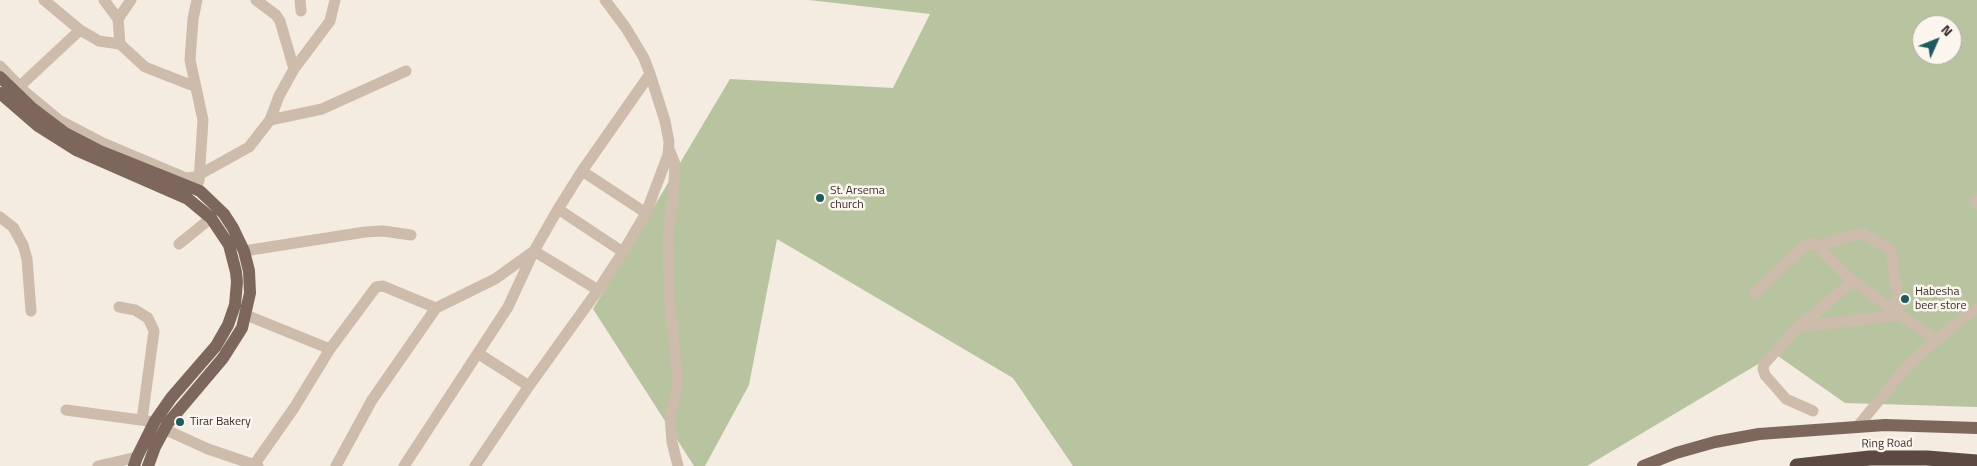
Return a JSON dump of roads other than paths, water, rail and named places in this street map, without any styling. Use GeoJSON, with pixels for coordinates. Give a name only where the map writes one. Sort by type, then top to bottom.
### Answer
{"type":"FeatureCollection","features":[{"type":"Feature","properties":{"kind":"highway","name":"Ring Road"},"geometry":{"type":"LineString","coordinates":[[1797,466],[1870,458],[1927,458],[1977,462]]}},
{"type":"Feature","properties":{"kind":"main road"},"geometry":{"type":"LineString","coordinates":[[0,77],[32,108],[65,133],[100,151],[198,190],[217,218],[244,251],[250,283],[246,315],[232,346],[176,412],[154,423]]}},
{"type":"Feature","properties":{"kind":"main road"},"geometry":{"type":"LineString","coordinates":[[0,92],[38,126],[60,141],[94,159],[188,198],[217,218],[229,245],[236,272],[237,294],[233,314],[216,346],[171,398],[154,423],[136,461]]}},
{"type":"Feature","properties":{"kind":"main road"},"geometry":{"type":"LineString","coordinates":[[148,466],[155,447],[154,423]]}},
{"type":"Feature","properties":{"kind":"main road"},"geometry":{"type":"LineString","coordinates":[[1643,466],[1697,447],[1759,434],[1858,426],[1909,425],[1977,428]]}},
{"type":"Feature","properties":{"kind":"street"},"geometry":{"type":"LineString","coordinates":[[44,0],[80,30],[102,43],[120,44],[145,67],[196,87]]}},
{"type":"Feature","properties":{"kind":"street"},"geometry":{"type":"LineString","coordinates":[[104,0],[118,19],[120,44]]}},
{"type":"Feature","properties":{"kind":"street"},"geometry":{"type":"LineString","coordinates":[[118,19],[131,0]]}},
{"type":"Feature","properties":{"kind":"street"},"geometry":{"type":"LineString","coordinates":[[197,0],[193,19],[190,60],[203,128],[198,190]]}},
{"type":"Feature","properties":{"kind":"street"},"geometry":{"type":"LineString","coordinates":[[256,0],[276,15],[280,21],[294,69]]}},
{"type":"Feature","properties":{"kind":"street"},"geometry":{"type":"LineString","coordinates":[[186,178],[199,175],[249,147],[270,120],[279,96],[294,69],[330,21],[335,0]]}},
{"type":"Feature","properties":{"kind":"street"},"geometry":{"type":"LineString","coordinates":[[475,466],[623,252],[646,213],[668,156],[669,142],[665,121],[644,58],[626,28],[605,0]]}},
{"type":"Feature","properties":{"kind":"street"},"geometry":{"type":"LineString","coordinates":[[19,87],[80,30]]}},
{"type":"Feature","properties":{"kind":"street"},"geometry":{"type":"LineString","coordinates":[[0,66],[19,87],[42,107],[77,131],[186,178],[198,190]]}},
{"type":"Feature","properties":{"kind":"street"},"geometry":{"type":"LineString","coordinates":[[270,120],[322,109],[406,71]]}},
{"type":"Feature","properties":{"kind":"street"},"geometry":{"type":"LineString","coordinates":[[404,466],[508,307],[534,251],[558,209],[582,171],[650,74]]}},
{"type":"Feature","properties":{"kind":"street"},"geometry":{"type":"LineString","coordinates":[[668,149],[675,164],[668,236],[669,294],[678,385],[670,416],[672,442],[678,466]]}},
{"type":"Feature","properties":{"kind":"street"},"geometry":{"type":"LineString","coordinates":[[582,171],[646,213]]}},
{"type":"Feature","properties":{"kind":"street"},"geometry":{"type":"LineString","coordinates":[[558,209],[623,252]]}},
{"type":"Feature","properties":{"kind":"street"},"geometry":{"type":"LineString","coordinates":[[0,216],[13,227],[24,245],[31,310]]}},
{"type":"Feature","properties":{"kind":"street"},"geometry":{"type":"LineString","coordinates":[[179,244],[217,218]]}},
{"type":"Feature","properties":{"kind":"street"},"geometry":{"type":"LineString","coordinates":[[244,251],[366,232],[383,231],[411,235]]}},
{"type":"Feature","properties":{"kind":"street"},"geometry":{"type":"LineString","coordinates":[[1754,294],[1805,245],[1809,243],[1821,246],[1822,244],[1862,233],[1891,250],[1900,315]]}},
{"type":"Feature","properties":{"kind":"street"},"geometry":{"type":"LineString","coordinates":[[1821,246],[1822,251],[1853,281],[1936,340]]}},
{"type":"Feature","properties":{"kind":"street"},"geometry":{"type":"LineString","coordinates":[[534,251],[598,290]]}},
{"type":"Feature","properties":{"kind":"street"},"geometry":{"type":"LineString","coordinates":[[336,466],[372,400],[436,308],[495,279],[534,251]]}},
{"type":"Feature","properties":{"kind":"street"},"geometry":{"type":"LineString","coordinates":[[1813,411],[1786,399],[1765,375],[1764,364],[1798,327],[1853,281]]}},
{"type":"Feature","properties":{"kind":"street"},"geometry":{"type":"LineString","coordinates":[[66,410],[154,423],[208,449],[256,466],[330,348],[373,289],[383,286],[436,308]]}},
{"type":"Feature","properties":{"kind":"street"},"geometry":{"type":"LineString","coordinates":[[119,307],[136,310],[148,318],[153,326],[154,423]]}},
{"type":"Feature","properties":{"kind":"street"},"geometry":{"type":"LineString","coordinates":[[1858,426],[1907,366],[1963,317],[1977,308]]}},
{"type":"Feature","properties":{"kind":"street"},"geometry":{"type":"LineString","coordinates":[[246,315],[330,348]]}},
{"type":"Feature","properties":{"kind":"street"},"geometry":{"type":"LineString","coordinates":[[1798,327],[1900,315]]}},
{"type":"Feature","properties":{"kind":"street"},"geometry":{"type":"LineString","coordinates":[[478,354],[529,386]]}},
{"type":"Feature","properties":{"kind":"street"},"geometry":{"type":"LineString","coordinates":[[98,466],[136,461]]}},
{"type":"Feature","properties":{"kind":"place","name":"St. Arsema church"},"geometry":{"type":"Point","coordinates":[820,198]}},
{"type":"Feature","properties":{"kind":"place","name":"Habesha beer store"},"geometry":{"type":"Point","coordinates":[1905,299]}},
{"type":"Feature","properties":{"kind":"place","name":"Tirar Bakery"},"geometry":{"type":"Point","coordinates":[180,422]}}]}
